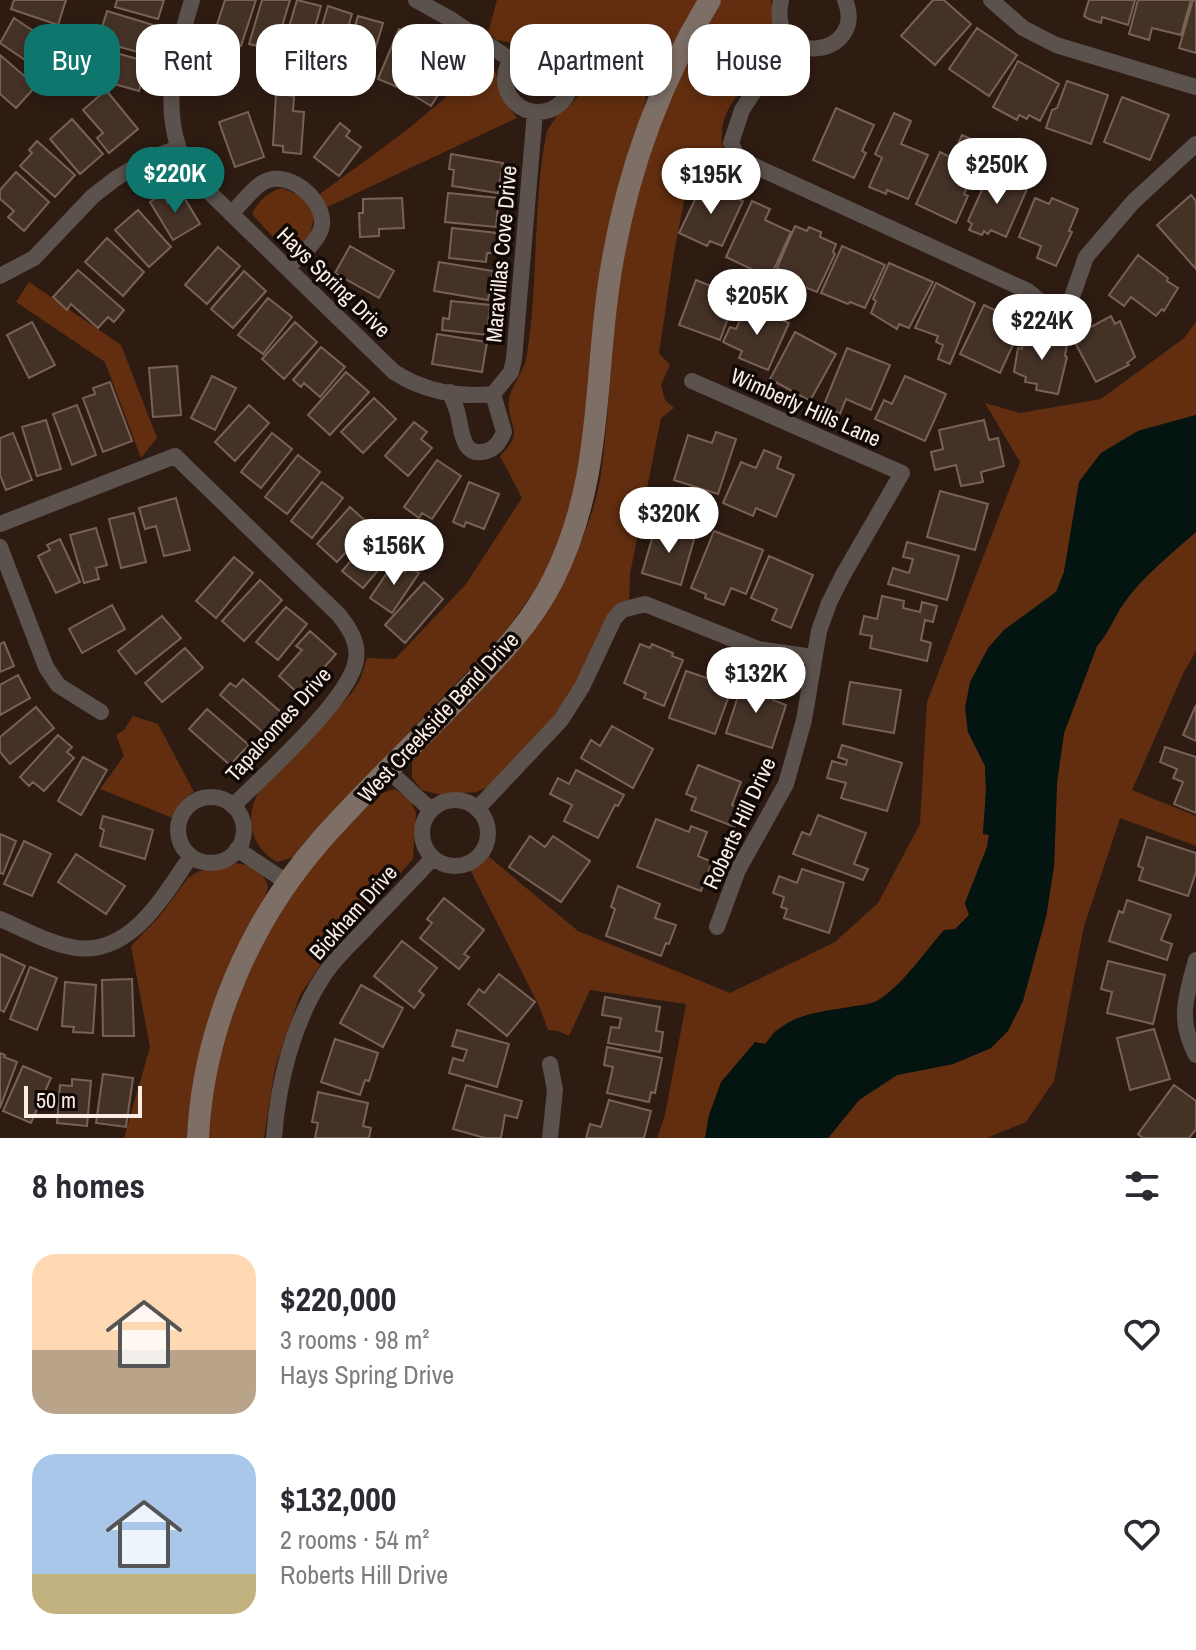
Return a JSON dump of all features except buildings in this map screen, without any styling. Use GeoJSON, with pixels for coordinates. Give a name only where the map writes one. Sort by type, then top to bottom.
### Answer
{"type":"FeatureCollection","features":[{"type":"Feature","properties":{"kind":"street","name":"Hays Spring Drive"},"geometry":{"type":"LineString","coordinates":[[192,0],[172,78],[171,97],[178,148],[209,192],[394,372],[425,388],[476,396],[493,394]]}},
{"type":"Feature","properties":{"kind":"street"},"geometry":{"type":"LineString","coordinates":[[416,0],[510,59]]}},
{"type":"Feature","properties":{"kind":"street","name":"West Creekside Bend Drive"},"geometry":{"type":"LineString","coordinates":[[672,73],[710,0]]}},
{"type":"Feature","properties":{"kind":"street"},"geometry":{"type":"LineString","coordinates":[[781,0],[781,24]]}},
{"type":"Feature","properties":{"kind":"street"},"geometry":{"type":"LineString","coordinates":[[810,49],[831,45],[846,28],[849,16],[845,0]]}},
{"type":"Feature","properties":{"kind":"street"},"geometry":{"type":"LineString","coordinates":[[991,0],[1023,28],[1056,45],[1196,87]]}},
{"type":"Feature","properties":{"kind":"street"},"geometry":{"type":"LineString","coordinates":[[510,62],[505,75],[510,94]]}},
{"type":"Feature","properties":{"kind":"street"},"geometry":{"type":"LineString","coordinates":[[511,96],[514,101],[535,112],[552,109],[566,96]]}},
{"type":"Feature","properties":{"kind":"street","name":"West Creekside Bend Drive"},"geometry":{"type":"LineString","coordinates":[[198,1138],[206,1076],[219,1020],[261,924],[322,839],[527,622],[552,582],[572,539],[587,490],[615,242],[629,186],[661,96]]}},
{"type":"Feature","properties":{"kind":"street"},"geometry":{"type":"LineString","coordinates":[[751,96],[742,110],[731,143],[739,159],[1028,291],[1047,310],[1066,314],[1086,257],[1133,202],[1196,144]]}},
{"type":"Feature","properties":{"kind":"street","name":"Maravillas Cove Drive"},"geometry":{"type":"LineString","coordinates":[[493,394],[511,372],[514,359],[535,112]]}},
{"type":"Feature","properties":{"kind":"street"},"geometry":{"type":"LineString","coordinates":[[0,276],[34,258],[93,196],[115,179],[148,159],[178,148]]}},
{"type":"Feature","properties":{"kind":"street"},"geometry":{"type":"LineString","coordinates":[[231,214],[262,182],[273,178],[286,179],[300,186],[320,212],[322,226],[317,237],[287,268]]}},
{"type":"Feature","properties":{"kind":"street","name":"Wimberly Hills Lane"},"geometry":{"type":"LineString","coordinates":[[692,381],[902,473]]}},
{"type":"Feature","properties":{"kind":"street"},"geometry":{"type":"LineString","coordinates":[[450,392],[464,445],[480,452],[495,446],[504,432],[493,394]]}},
{"type":"Feature","properties":{"kind":"street","name":"Tapalcomes Drive"},"geometry":{"type":"LineString","coordinates":[[0,524],[175,456],[339,615],[356,645],[356,659],[345,685],[325,711],[233,806]]}},
{"type":"Feature","properties":{"kind":"street","name":"Roberts Hill Drive"},"geometry":{"type":"LineString","coordinates":[[717,927],[738,870],[786,784],[804,720],[819,631],[836,589],[902,473]]}},
{"type":"Feature","properties":{"kind":"street"},"geometry":{"type":"LineString","coordinates":[[0,547],[46,667],[58,685],[101,712]]}},
{"type":"Feature","properties":{"kind":"street"},"geometry":{"type":"LineString","coordinates":[[477,809],[561,720],[582,687],[614,619],[622,610],[645,604],[758,649],[813,657]]}},
{"type":"Feature","properties":{"kind":"street"},"geometry":{"type":"LineString","coordinates":[[388,770],[431,810]]}},
{"type":"Feature","properties":{"kind":"street"},"geometry":{"type":"LineString","coordinates":[[204,797],[217,797],[233,806],[240,813],[244,826],[243,840],[237,849],[225,860],[211,863],[197,860],[179,840],[177,827],[182,813],[191,803],[204,797]]}},
{"type":"Feature","properties":{"kind":"street"},"geometry":{"type":"LineString","coordinates":[[454,800],[466,802],[477,809],[485,819],[488,832],[486,845],[479,856],[457,866],[444,865],[433,858],[422,840],[424,819],[431,810],[441,803],[454,800]]}},
{"type":"Feature","properties":{"kind":"street"},"geometry":{"type":"LineString","coordinates":[[237,849],[288,883]]}},
{"type":"Feature","properties":{"kind":"street"},"geometry":{"type":"LineString","coordinates":[[0,919],[52,942],[74,948],[94,949],[112,944],[130,933],[147,916],[191,856]]}},
{"type":"Feature","properties":{"kind":"street","name":"Bickham Drive"},"geometry":{"type":"LineString","coordinates":[[274,1138],[284,1075],[312,995],[344,951],[433,858]]}},
{"type":"Feature","properties":{"kind":"street"},"geometry":{"type":"LineString","coordinates":[[1196,960],[1184,1002],[1184,1021],[1196,1055]]}},
{"type":"Feature","properties":{"kind":"street"},"geometry":{"type":"LineString","coordinates":[[550,1064],[555,1090],[550,1138]]}},
{"type":"Feature","properties":{"kind":"shaded area"},"geometry":{"type":"Polygon","coordinates":[[[497,0],[698,0],[672,45],[672,24],[510,24],[510,43],[494,38],[494,24],[490,24],[497,0]]]}},
{"type":"Feature","properties":{"kind":"shaded area"},"geometry":{"type":"Polygon","coordinates":[[[722,0],[771,0],[775,24],[708,24],[722,0]]]}},
{"type":"Feature","properties":{"kind":"shaded area"},"geometry":{"type":"Polygon","coordinates":[[[687,64],[688,96],[737,96],[724,121],[724,154],[692,160],[659,353],[670,365],[661,385],[665,400],[674,408],[661,418],[630,574],[629,605],[553,718],[488,787],[476,792],[441,795],[422,790],[412,778],[412,761],[566,578],[586,528],[602,468],[614,327],[626,237],[657,131],[687,64]]]}},
{"type":"Feature","properties":{"kind":"shaded area"},"geometry":{"type":"Polygon","coordinates":[[[494,69],[501,97],[517,118],[327,207],[320,194],[447,96],[494,96],[494,69]]]}},
{"type":"Feature","properties":{"kind":"shaded area"},"geometry":{"type":"Polygon","coordinates":[[[578,96],[646,98],[575,498],[553,556],[539,585],[502,636],[330,814],[294,857],[277,862],[262,849],[253,832],[252,812],[258,793],[351,694],[360,680],[367,658],[395,659],[466,584],[522,498],[500,456],[514,434],[509,400],[527,354],[539,186],[547,131],[559,112],[578,96]]]}},
{"type":"Feature","properties":{"kind":"shaded area"},"geometry":{"type":"Polygon","coordinates":[[[282,188],[301,196],[315,215],[310,234],[296,249],[284,249],[252,214],[264,198],[282,188]]]}},
{"type":"Feature","properties":{"kind":"shaded area"},"geometry":{"type":"Polygon","coordinates":[[[29,282],[121,345],[157,438],[141,458],[105,362],[16,302],[29,282]]]}},
{"type":"Feature","properties":{"kind":"shaded area"},"geometry":{"type":"Polygon","coordinates":[[[1196,322],[1196,415],[1138,431],[1101,453],[1079,482],[1064,572],[1056,592],[1004,630],[965,708],[968,732],[985,766],[983,833],[989,834],[965,903],[969,915],[923,962],[881,998],[861,1006],[797,1019],[774,1032],[709,1115],[705,1138],[657,1138],[665,1115],[686,1004],[590,990],[569,1036],[548,1030],[470,869],[488,856],[578,931],[730,993],[835,942],[878,903],[920,824],[927,702],[1020,462],[985,403],[1020,413],[1101,399],[1184,338],[1196,322]]]}},
{"type":"Feature","properties":{"kind":"shaded area"},"geometry":{"type":"Polygon","coordinates":[[[1196,415],[1196,532],[1149,574],[1120,608],[1097,646],[1064,733],[1057,782],[1054,866],[1046,917],[1023,1001],[1008,1031],[991,1048],[953,1064],[897,1075],[859,1100],[828,1138],[705,1138],[709,1115],[721,1082],[755,1042],[766,1044],[783,1026],[805,1016],[879,1000],[904,978],[944,930],[955,929],[969,915],[965,903],[989,835],[983,834],[985,766],[968,732],[965,708],[970,682],[988,648],[1004,630],[1056,592],[1064,572],[1079,482],[1101,453],[1138,431],[1196,415]]]}},
{"type":"Feature","properties":{"kind":"shaded area"},"geometry":{"type":"Polygon","coordinates":[[[1196,532],[1196,651],[1132,790],[1196,816],[1196,846],[1120,818],[1084,926],[1054,1081],[1026,1122],[987,1138],[828,1138],[859,1100],[897,1075],[953,1064],[991,1048],[1046,917],[1054,866],[1057,782],[1064,733],[1097,646],[1140,584],[1196,532]]]}},
{"type":"Feature","properties":{"kind":"shaded area"},"geometry":{"type":"Polygon","coordinates":[[[133,716],[158,724],[194,792],[181,802],[173,818],[100,789],[124,756],[116,735],[124,730],[133,716]]]}},
{"type":"Feature","properties":{"kind":"shaded area"},"geometry":{"type":"Polygon","coordinates":[[[395,789],[411,801],[416,813],[413,859],[323,961],[300,995],[275,1068],[264,1138],[208,1138],[214,1083],[229,1024],[251,967],[276,917],[308,871],[361,810],[373,799],[395,789]]]}},
{"type":"Feature","properties":{"kind":"shaded area"},"geometry":{"type":"Polygon","coordinates":[[[231,863],[254,869],[263,876],[268,887],[188,1138],[124,1138],[150,1047],[131,946],[159,917],[188,878],[197,872],[231,863]]]}}]}
